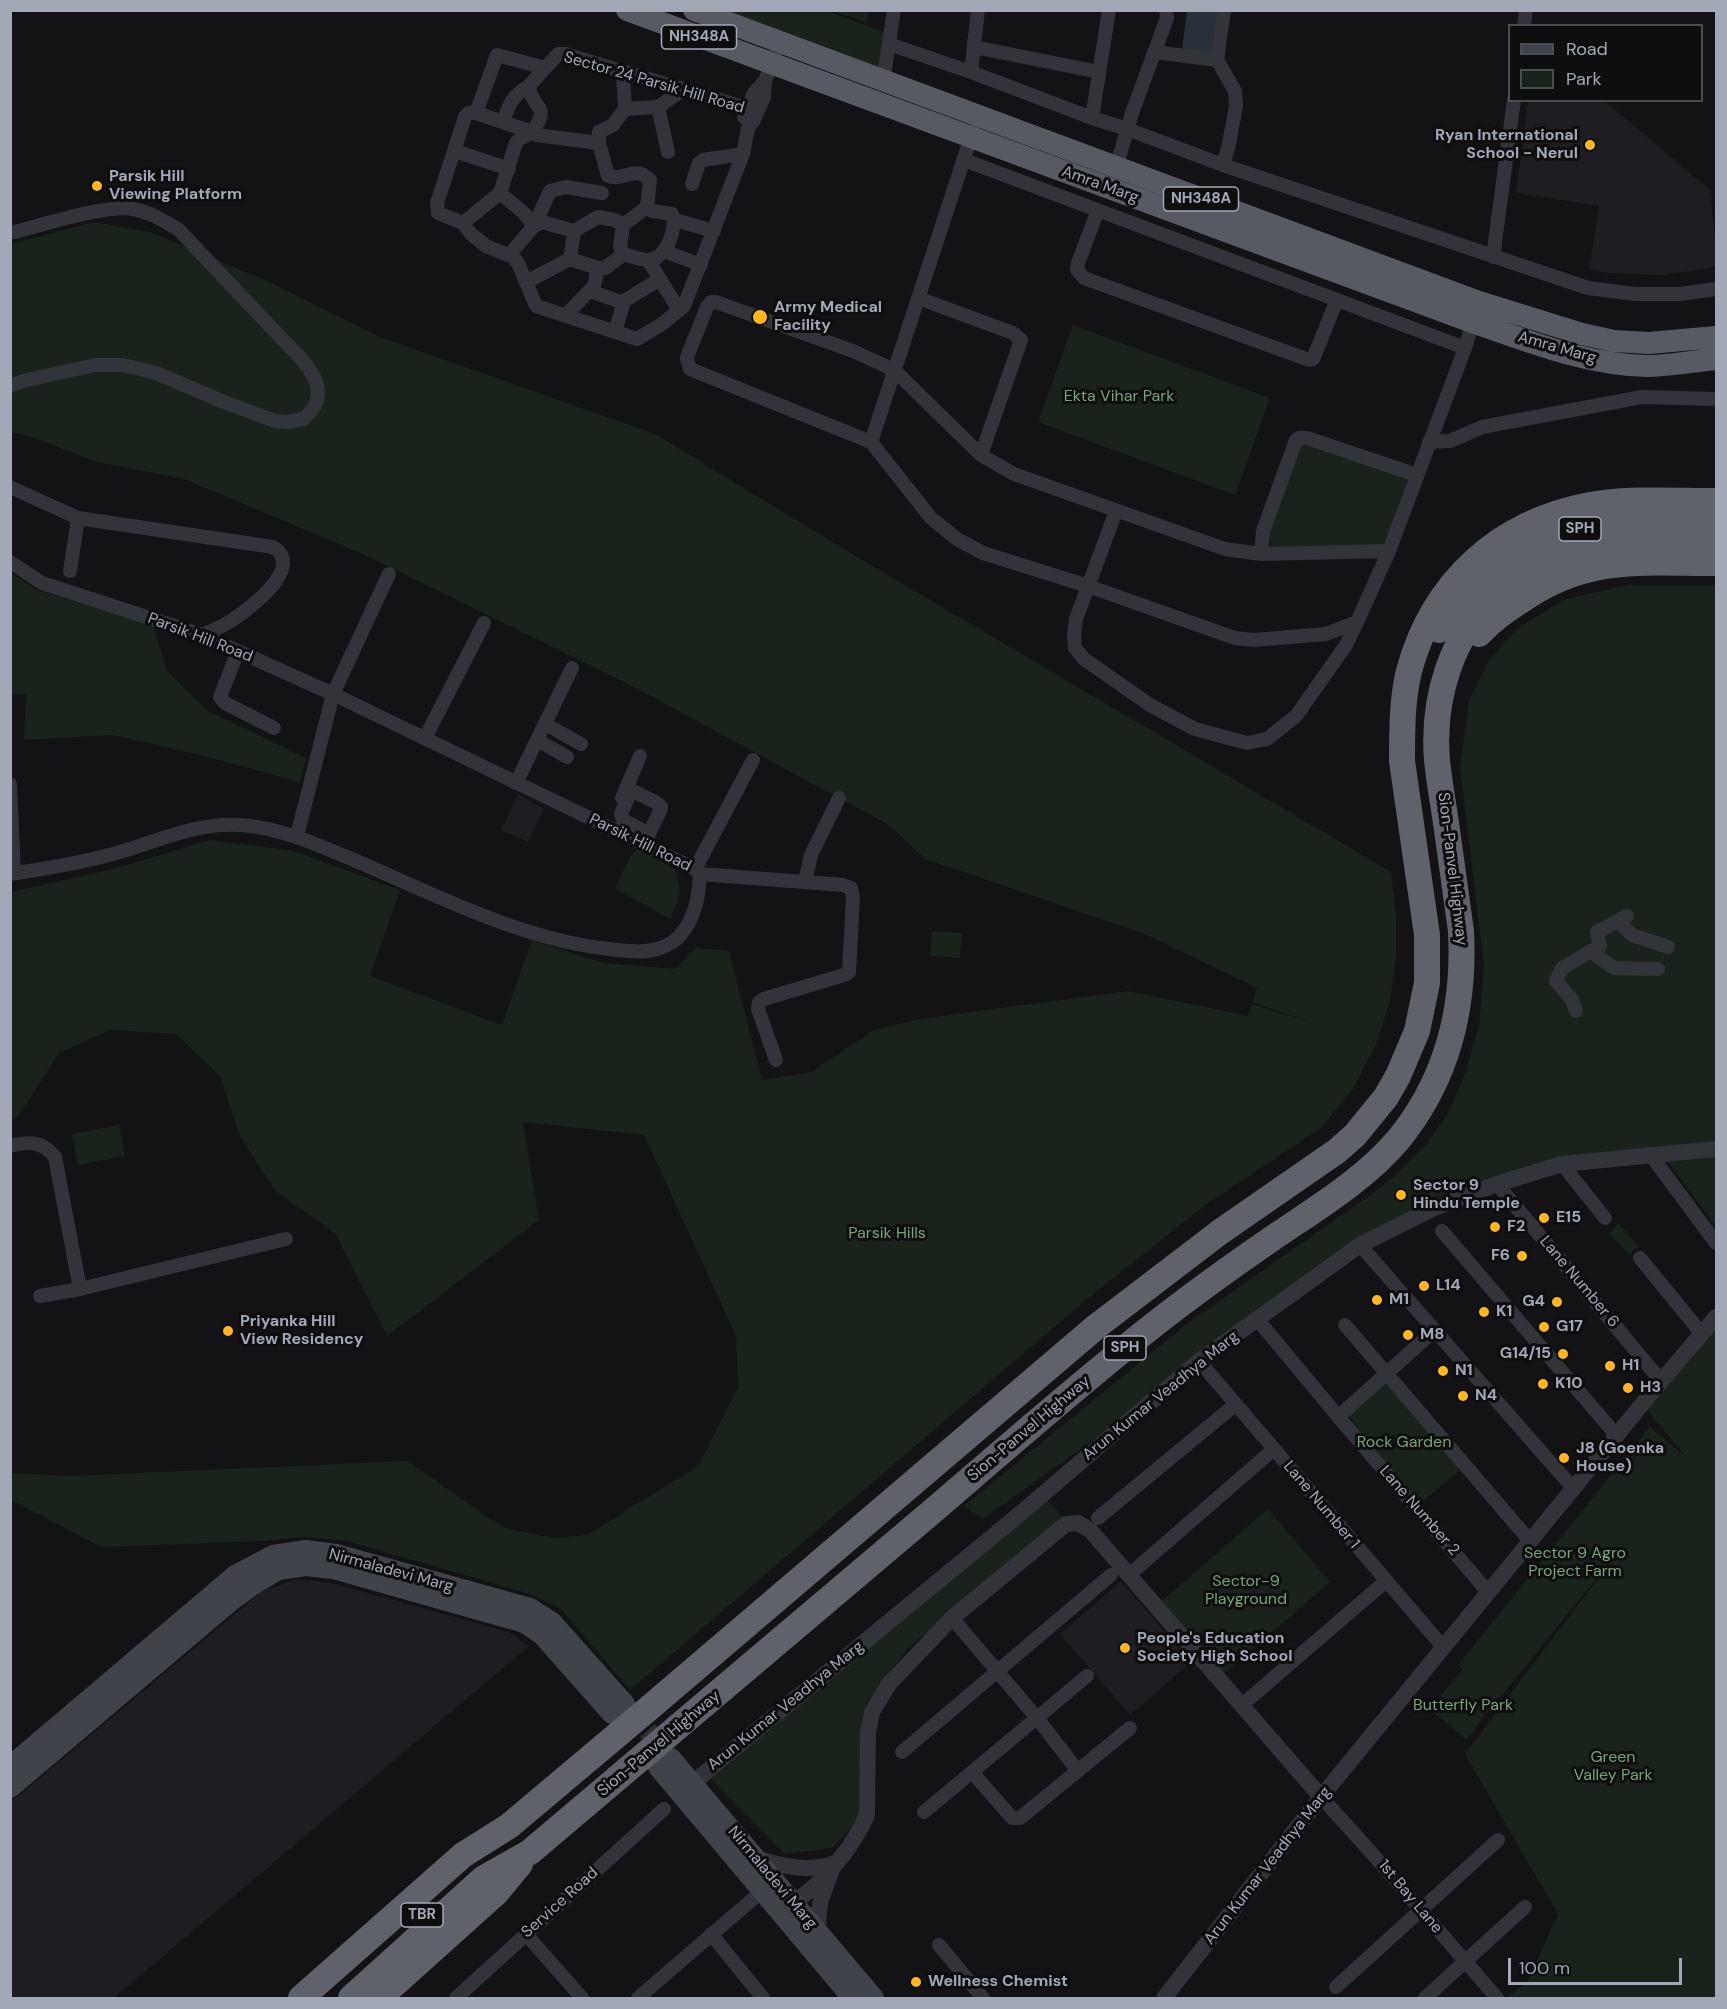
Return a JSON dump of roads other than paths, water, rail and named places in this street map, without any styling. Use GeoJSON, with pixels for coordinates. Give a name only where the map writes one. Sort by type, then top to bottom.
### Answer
{"type":"FeatureCollection","features":[{"type":"Feature","properties":{"kind":"highway","name":"Amra Marg"},"geometry":{"type":"LineString","coordinates":[[627,10],[768,73],[975,127],[1116,168],[1476,312],[1579,357],[1649,366],[1716,359]]}},
{"type":"Feature","properties":{"kind":"highway","name":"Amra Marg"},"geometry":{"type":"LineString","coordinates":[[694,10],[883,82],[975,127],[1476,312],[1614,341],[1649,343],[1716,336]]}},
{"type":"Feature","properties":{"kind":"highway"},"geometry":{"type":"LineString","coordinates":[[1404,716],[1409,671],[1431,617],[1451,585],[1466,568],[1503,538],[1545,517],[1591,505],[1615,502],[1716,501]]}},
{"type":"Feature","properties":{"kind":"highway","name":"SPH"},"geometry":{"type":"LineString","coordinates":[[1437,720],[1451,662],[1468,627],[1472,605],[1496,569],[1514,556],[1542,541],[1573,530],[1616,523],[1716,522]]}},
{"type":"Feature","properties":{"kind":"highway","name":"SPH"},"geometry":{"type":"LineString","coordinates":[[1404,716],[1409,692],[1436,633],[1472,605],[1541,563],[1578,549],[1617,543],[1716,541]]}},
{"type":"Feature","properties":{"kind":"highway"},"geometry":{"type":"LineString","coordinates":[[1437,720],[1449,683],[1467,649],[1489,623],[1535,590],[1567,575],[1601,565],[1716,562]]}},
{"type":"Feature","properties":{"kind":"highway","name":"Sion-Panvel Highway"},"geometry":{"type":"LineString","coordinates":[[509,1826],[1097,1326],[1220,1232],[1337,1151],[1371,1117],[1398,1077],[1409,1054],[1419,1023],[1426,983],[1427,934],[1402,761],[1404,716]]}},
{"type":"Feature","properties":{"kind":"highway","name":"Sion-Panvel Highway"},"geometry":{"type":"LineString","coordinates":[[530,1852],[1120,1352],[1240,1261],[1359,1179],[1398,1139],[1415,1117],[1441,1068],[1450,1042],[1461,987],[1463,959],[1461,931],[1437,758],[1437,720]]}},
{"type":"Feature","properties":{"kind":"highway","name":"SPH"},"geometry":{"type":"LineString","coordinates":[[302,1998],[463,1855],[509,1826]]}},
{"type":"Feature","properties":{"kind":"highway","name":"TBR"},"geometry":{"type":"LineString","coordinates":[[330,1998],[475,1868],[509,1826]]}},
{"type":"Feature","properties":{"kind":"highway","name":"SPH"},"geometry":{"type":"LineString","coordinates":[[379,1998],[497,1892],[530,1852]]}},
{"type":"Feature","properties":{"kind":"highway","name":"TBR"},"geometry":{"type":"LineString","coordinates":[[351,1998],[484,1878],[530,1852]]}},
{"type":"Feature","properties":{"kind":"main road","name":"Nirmaladevi Marg"},"geometry":{"type":"LineString","coordinates":[[10,1766],[235,1575],[273,1555],[306,1550],[336,1554],[530,1608],[542,1635],[618,1709]]}},
{"type":"Feature","properties":{"kind":"main road","name":"Nirmaladevi Marg"},"geometry":{"type":"LineString","coordinates":[[10,1788],[230,1602],[278,1570],[306,1566],[333,1569],[524,1623],[537,1621]]}},
{"type":"Feature","properties":{"kind":"main road","name":"Nirmaladevi Marg"},"geometry":{"type":"LineString","coordinates":[[665,1762],[768,1886],[852,1998]]}},
{"type":"Feature","properties":{"kind":"main road","name":"Nirmaladevi Marg"},"geometry":{"type":"LineString","coordinates":[[686,1788],[755,1858],[768,1886],[793,1902],[874,1998]]}},
{"type":"Feature","properties":{"kind":"street"},"geometry":{"type":"LineString","coordinates":[[883,82],[894,10]]}},
{"type":"Feature","properties":{"kind":"street"},"geometry":{"type":"LineString","coordinates":[[971,72],[978,10]]}},
{"type":"Feature","properties":{"kind":"street"},"geometry":{"type":"LineString","coordinates":[[1092,118],[1109,10]]}},
{"type":"Feature","properties":{"kind":"street"},"geometry":{"type":"LineString","coordinates":[[1223,165],[1236,106],[1235,91],[1217,60],[1224,10]]}},
{"type":"Feature","properties":{"kind":"street"},"geometry":{"type":"LineString","coordinates":[[1116,168],[1127,129],[1130,101],[1154,52],[1168,13]]}},
{"type":"Feature","properties":{"kind":"street"},"geometry":{"type":"LineString","coordinates":[[752,110],[754,93],[768,73],[780,42]]}},
{"type":"Feature","properties":{"kind":"street"},"geometry":{"type":"LineString","coordinates":[[889,44],[1223,165],[1588,288],[1635,294],[1668,294],[1716,289]]}},
{"type":"Feature","properties":{"kind":"street"},"geometry":{"type":"LineString","coordinates":[[974,47],[1099,72]]}},
{"type":"Feature","properties":{"kind":"street"},"geometry":{"type":"LineString","coordinates":[[1154,52],[1217,60]]}},
{"type":"Feature","properties":{"kind":"street","name":"Sector 24 Parsik Hill Road"},"geometry":{"type":"LineString","coordinates":[[503,122],[512,99],[529,86],[558,54],[566,54],[752,110],[744,118],[748,128],[742,154],[684,306],[662,324],[637,339],[615,332]]}},
{"type":"Feature","properties":{"kind":"street"},"geometry":{"type":"LineString","coordinates":[[476,113],[497,55],[545,68]]}},
{"type":"Feature","properties":{"kind":"street"},"geometry":{"type":"LineString","coordinates":[[598,217],[602,193],[608,176],[599,143],[599,132],[613,125],[625,109],[623,73]]}},
{"type":"Feature","properties":{"kind":"street"},"geometry":{"type":"LineString","coordinates":[[463,223],[500,193],[516,143],[521,136],[532,132],[542,118],[542,110],[529,93],[529,86]]}},
{"type":"Feature","properties":{"kind":"street"},"geometry":{"type":"LineString","coordinates":[[625,109],[658,107],[684,89]]}},
{"type":"Feature","properties":{"kind":"street"},"geometry":{"type":"LineString","coordinates":[[1492,257],[1514,102]]}},
{"type":"Feature","properties":{"kind":"street"},"geometry":{"type":"LineString","coordinates":[[658,107],[668,152]]}},
{"type":"Feature","properties":{"kind":"street"},"geometry":{"type":"LineString","coordinates":[[599,143],[536,135],[476,113],[468,113],[437,202],[437,209],[438,213],[463,223],[471,234],[486,246],[509,255],[518,263],[536,306],[615,332],[624,301]]}},
{"type":"Feature","properties":{"kind":"street"},"geometry":{"type":"LineString","coordinates":[[871,442],[975,127]]}},
{"type":"Feature","properties":{"kind":"street"},"geometry":{"type":"LineString","coordinates":[[454,152],[508,169]]}},
{"type":"Feature","properties":{"kind":"street"},"geometry":{"type":"LineString","coordinates":[[692,184],[699,164],[703,160],[742,154]]}},
{"type":"Feature","properties":{"kind":"street"},"geometry":{"type":"LineString","coordinates":[[964,160],[1465,348]]}},
{"type":"Feature","properties":{"kind":"street"},"geometry":{"type":"LineString","coordinates":[[608,176],[613,178],[635,173],[650,180],[647,207],[623,225],[620,247],[624,254],[648,260],[655,258],[664,250],[670,241],[675,220],[672,214],[652,211],[647,207]]}},
{"type":"Feature","properties":{"kind":"street"},"geometry":{"type":"LineString","coordinates":[[509,255],[534,226],[550,191],[566,187],[602,193]]}},
{"type":"Feature","properties":{"kind":"street"},"geometry":{"type":"LineString","coordinates":[[500,193],[525,214],[534,226]]}},
{"type":"Feature","properties":{"kind":"street"},"geometry":{"type":"LineString","coordinates":[[10,233],[102,210],[130,208],[154,215],[179,230],[304,362],[313,373],[318,387],[316,403],[304,419],[288,422],[275,421],[156,373],[123,365],[95,365],[10,386]]}},
{"type":"Feature","properties":{"kind":"street"},"geometry":{"type":"LineString","coordinates":[[1098,210],[1078,263],[1077,270],[1084,278],[1309,360],[1313,359],[1337,300]]}},
{"type":"Feature","properties":{"kind":"street"},"geometry":{"type":"LineString","coordinates":[[534,226],[542,222],[574,231],[598,217],[615,220],[623,225]]}},
{"type":"Feature","properties":{"kind":"street"},"geometry":{"type":"LineString","coordinates":[[675,220],[714,231]]}},
{"type":"Feature","properties":{"kind":"street"},"geometry":{"type":"LineString","coordinates":[[570,259],[574,231]]}},
{"type":"Feature","properties":{"kind":"street"},"geometry":{"type":"LineString","coordinates":[[664,250],[701,265]]}},
{"type":"Feature","properties":{"kind":"street"},"geometry":{"type":"LineString","coordinates":[[526,282],[570,259],[605,268],[624,254]]}},
{"type":"Feature","properties":{"kind":"street"},"geometry":{"type":"LineString","coordinates":[[648,260],[679,310]]}},
{"type":"Feature","properties":{"kind":"street"},"geometry":{"type":"LineString","coordinates":[[566,315],[594,286],[598,268]]}},
{"type":"Feature","properties":{"kind":"street"},"geometry":{"type":"LineString","coordinates":[[590,291],[624,301],[660,279]]}},
{"type":"Feature","properties":{"kind":"street"},"geometry":{"type":"LineString","coordinates":[[918,298],[1013,333],[1021,340],[981,455]]}},
{"type":"Feature","properties":{"kind":"street"},"geometry":{"type":"LineString","coordinates":[[1357,622],[1326,634],[1254,640],[1235,638],[1088,586],[983,553],[957,539],[931,518],[871,442],[690,369],[687,358],[706,307],[716,302],[853,351],[894,370],[981,455],[1014,474],[1116,511],[1225,549],[1261,555],[1389,551]]}},
{"type":"Feature","properties":{"kind":"street"},"geometry":{"type":"LineString","coordinates":[[1116,511],[1076,619],[1075,648],[1084,659],[1150,705],[1195,729],[1247,742],[1267,739],[1296,716],[1346,645],[1389,551],[1465,348],[1476,312]]}},
{"type":"Feature","properties":{"kind":"street"},"geometry":{"type":"LineString","coordinates":[[1430,442],[1450,441],[1482,427],[1642,397],[1716,399]]}},
{"type":"Feature","properties":{"kind":"street"},"geometry":{"type":"LineString","coordinates":[[1261,555],[1263,531],[1296,440],[1299,438],[1307,438],[1417,475]]}},
{"type":"Feature","properties":{"kind":"street"},"geometry":{"type":"LineString","coordinates":[[10,487],[78,518],[273,548],[280,551],[283,559],[280,577],[239,616],[202,635]]}},
{"type":"Feature","properties":{"kind":"street"},"geometry":{"type":"LineString","coordinates":[[70,571],[78,518]]}},
{"type":"Feature","properties":{"kind":"street","name":"Parsik Hill Road"},"geometry":{"type":"LineString","coordinates":[[10,562],[42,583],[202,635],[333,694],[608,827],[647,839],[698,872],[700,885],[691,919],[679,937],[660,949],[632,952],[593,948],[525,930],[297,836],[242,825],[210,826],[172,834],[113,854],[12,874]]}},
{"type":"Feature","properties":{"kind":"street"},"geometry":{"type":"LineString","coordinates":[[297,836],[333,694],[389,574]]}},
{"type":"Feature","properties":{"kind":"street"},"geometry":{"type":"LineString","coordinates":[[425,738],[484,623]]}},
{"type":"Feature","properties":{"kind":"street"},"geometry":{"type":"LineString","coordinates":[[238,651],[220,697],[225,703],[274,728]]}},
{"type":"Feature","properties":{"kind":"street"},"geometry":{"type":"LineString","coordinates":[[516,783],[572,668]]}},
{"type":"Feature","properties":{"kind":"street"},"geometry":{"type":"LineString","coordinates":[[546,725],[581,744]]}},
{"type":"Feature","properties":{"kind":"street"},"geometry":{"type":"LineString","coordinates":[[538,741],[567,757]]}},
{"type":"Feature","properties":{"kind":"street"},"geometry":{"type":"LineString","coordinates":[[629,789],[661,807],[647,839],[621,817],[621,814],[629,789],[640,756]]}},
{"type":"Feature","properties":{"kind":"street"},"geometry":{"type":"LineString","coordinates":[[753,760],[698,872],[843,885],[851,888],[853,897],[849,972],[759,1002],[758,1009],[776,1060]]}},
{"type":"Feature","properties":{"kind":"street"},"geometry":{"type":"LineString","coordinates":[[10,784],[12,874]]}},
{"type":"Feature","properties":{"kind":"street"},"geometry":{"type":"LineString","coordinates":[[608,827],[629,789]]}},
{"type":"Feature","properties":{"kind":"street"},"geometry":{"type":"LineString","coordinates":[[806,882],[811,855],[839,798]]}},
{"type":"Feature","properties":{"kind":"street"},"geometry":{"type":"LineString","coordinates":[[1576,1011],[1572,1000],[1556,981],[1562,968],[1600,946],[1597,932],[1622,918],[1632,936],[1668,946]]}},
{"type":"Feature","properties":{"kind":"street"},"geometry":{"type":"LineString","coordinates":[[1590,951],[1614,968],[1658,969]]}},
{"type":"Feature","properties":{"kind":"street"},"geometry":{"type":"LineString","coordinates":[[10,1146],[33,1143],[47,1147],[55,1158],[80,1289]]}},
{"type":"Feature","properties":{"kind":"street","name":"Arun Kumar Veadhya Marg"},"geometry":{"type":"LineString","coordinates":[[686,1788],[1023,1511],[1199,1361],[1360,1245],[1434,1208],[1497,1184],[1562,1164],[1716,1149]]}},
{"type":"Feature","properties":{"kind":"street"},"geometry":{"type":"LineString","coordinates":[[1650,1154],[1716,1243]]}},
{"type":"Feature","properties":{"kind":"street"},"geometry":{"type":"LineString","coordinates":[[1562,1164],[1605,1218]]}},
{"type":"Feature","properties":{"kind":"street","name":"Lane Number 6"},"geometry":{"type":"LineString","coordinates":[[1497,1184],[1661,1381]]}},
{"type":"Feature","properties":{"kind":"street"},"geometry":{"type":"LineString","coordinates":[[1442,1231],[1617,1436]]}},
{"type":"Feature","properties":{"kind":"street"},"geometry":{"type":"LineString","coordinates":[[40,1296],[80,1289],[286,1239]]}},
{"type":"Feature","properties":{"kind":"street"},"geometry":{"type":"LineString","coordinates":[[1360,1245],[1574,1488]]}},
{"type":"Feature","properties":{"kind":"street"},"geometry":{"type":"LineString","coordinates":[[1640,1258],[1702,1334]]}},
{"type":"Feature","properties":{"kind":"street","name":"Arun Kumar Veadhya Marg"},"geometry":{"type":"LineString","coordinates":[[1164,1998],[1321,1797],[1661,1381],[1716,1317]]}},
{"type":"Feature","properties":{"kind":"street","name":"Lane Number 2"},"geometry":{"type":"LineString","coordinates":[[1257,1319],[1488,1592]]}},
{"type":"Feature","properties":{"kind":"street"},"geometry":{"type":"LineString","coordinates":[[1345,1325],[1530,1541]]}},
{"type":"Feature","properties":{"kind":"street"},"geometry":{"type":"LineString","coordinates":[[1338,1417],[1435,1330]]}},
{"type":"Feature","properties":{"kind":"street","name":"Lane Number 1"},"geometry":{"type":"LineString","coordinates":[[1199,1361],[1443,1647]]}},
{"type":"Feature","properties":{"kind":"street"},"geometry":{"type":"LineString","coordinates":[[1098,1518],[1236,1404]]}},
{"type":"Feature","properties":{"kind":"street"},"geometry":{"type":"LineString","coordinates":[[1129,1575],[1274,1449]]}},
{"type":"Feature","properties":{"kind":"street"},"geometry":{"type":"LineString","coordinates":[[793,1902],[804,1895],[835,1863],[854,1839],[867,1815],[866,1755],[872,1712],[889,1684],[952,1618],[1066,1524],[1078,1523],[1090,1530],[1321,1797]]}},
{"type":"Feature","properties":{"kind":"street"},"geometry":{"type":"LineString","coordinates":[[902,1752],[1111,1575]]}},
{"type":"Feature","properties":{"kind":"street"},"geometry":{"type":"LineString","coordinates":[[1242,1706],[1386,1581]]}},
{"type":"Feature","properties":{"kind":"street"},"geometry":{"type":"LineString","coordinates":[[952,1618],[1037,1718],[1078,1771]]}},
{"type":"Feature","properties":{"kind":"street"},"geometry":{"type":"LineString","coordinates":[[924,1812],[1087,1676]]}},
{"type":"Feature","properties":{"kind":"street"},"geometry":{"type":"LineString","coordinates":[[972,1772],[1012,1818],[1020,1818],[1130,1728]]}},
{"type":"Feature","properties":{"kind":"street","name":"1st Bay Lane"},"geometry":{"type":"LineString","coordinates":[[1321,1797],[1370,1850],[1497,1998]]}},
{"type":"Feature","properties":{"kind":"street","name":"Service Road"},"geometry":{"type":"LineString","coordinates":[[456,1998],[664,1809]]}},
{"type":"Feature","properties":{"kind":"street"},"geometry":{"type":"LineString","coordinates":[[1336,1987],[1498,1840]]}},
{"type":"Feature","properties":{"kind":"street"},"geometry":{"type":"LineString","coordinates":[[755,1858],[797,1868],[823,1868],[835,1863]]}},
{"type":"Feature","properties":{"kind":"street"},"geometry":{"type":"LineString","coordinates":[[819,1934],[817,1921],[820,1898],[835,1863]]}},
{"type":"Feature","properties":{"kind":"street"},"geometry":{"type":"LineString","coordinates":[[638,1998],[768,1886]]}},
{"type":"Feature","properties":{"kind":"street"},"geometry":{"type":"LineString","coordinates":[[1425,1998],[1525,1907]]}},
{"type":"Feature","properties":{"kind":"street"},"geometry":{"type":"LineString","coordinates":[[711,1935],[763,1998]]}},
{"type":"Feature","properties":{"kind":"street"},"geometry":{"type":"LineString","coordinates":[[532,1941],[582,1998]]}},
{"type":"Feature","properties":{"kind":"street"},"geometry":{"type":"LineString","coordinates":[[939,1945],[983,1998]]}},
{"type":"Feature","properties":{"kind":"tunnel"},"geometry":{"type":"LineString","coordinates":[[628,1708],[668,1754]]}},
{"type":"Feature","properties":{"kind":"place","name":"Ryan International School - Nerul"},"geometry":{"type":"Point","coordinates":[1590,145]}},
{"type":"Feature","properties":{"kind":"place","name":"Parsik Hill Viewing Platform"},"geometry":{"type":"Point","coordinates":[97,186]}},
{"type":"Feature","properties":{"kind":"place","name":"Army Medical Facility"},"geometry":{"type":"Point","coordinates":[760,317]}},
{"type":"Feature","properties":{"kind":"place","name":"Sector 9 Hindu Temple"},"geometry":{"type":"Point","coordinates":[1401,1195]}},
{"type":"Feature","properties":{"kind":"place","name":"E15"},"geometry":{"type":"Point","coordinates":[1544,1218]}},
{"type":"Feature","properties":{"kind":"place","name":"F2"},"geometry":{"type":"Point","coordinates":[1495,1227]}},
{"type":"Feature","properties":{"kind":"place","name":"F6"},"geometry":{"type":"Point","coordinates":[1522,1256]}},
{"type":"Feature","properties":{"kind":"place","name":"L14"},"geometry":{"type":"Point","coordinates":[1424,1286]}},
{"type":"Feature","properties":{"kind":"place","name":"M1"},"geometry":{"type":"Point","coordinates":[1377,1300]}},
{"type":"Feature","properties":{"kind":"place","name":"G4"},"geometry":{"type":"Point","coordinates":[1557,1302]}},
{"type":"Feature","properties":{"kind":"place","name":"K1"},"geometry":{"type":"Point","coordinates":[1484,1312]}},
{"type":"Feature","properties":{"kind":"place","name":"G17"},"geometry":{"type":"Point","coordinates":[1544,1327]}},
{"type":"Feature","properties":{"kind":"place","name":"Priyanka Hill View Residency"},"geometry":{"type":"Point","coordinates":[228,1331]}},
{"type":"Feature","properties":{"kind":"place","name":"M8"},"geometry":{"type":"Point","coordinates":[1408,1335]}},
{"type":"Feature","properties":{"kind":"place","name":"G14/15"},"geometry":{"type":"Point","coordinates":[1563,1354]}},
{"type":"Feature","properties":{"kind":"place","name":"H1"},"geometry":{"type":"Point","coordinates":[1610,1366]}},
{"type":"Feature","properties":{"kind":"place","name":"N1"},"geometry":{"type":"Point","coordinates":[1443,1371]}},
{"type":"Feature","properties":{"kind":"place","name":"K10"},"geometry":{"type":"Point","coordinates":[1543,1384]}},
{"type":"Feature","properties":{"kind":"place","name":"H3"},"geometry":{"type":"Point","coordinates":[1628,1388]}},
{"type":"Feature","properties":{"kind":"place","name":"N4"},"geometry":{"type":"Point","coordinates":[1463,1396]}},
{"type":"Feature","properties":{"kind":"place","name":"J8 (Goenka House)"},"geometry":{"type":"Point","coordinates":[1564,1458]}},
{"type":"Feature","properties":{"kind":"place","name":"People's Education Society High School"},"geometry":{"type":"Point","coordinates":[1125,1648]}},
{"type":"Feature","properties":{"kind":"place","name":"Wellness Chemist"},"geometry":{"type":"Point","coordinates":[916,1982]}},
{"type":"Feature","properties":{"kind":"park label","name":"Ekta Vihar Park"},"geometry":{"type":"Point","coordinates":[1119,397]}},
{"type":"Feature","properties":{"kind":"park label","name":"Parsik Hills"},"geometry":{"type":"Point","coordinates":[887,1234]}},
{"type":"Feature","properties":{"kind":"park label","name":"Rock Garden"},"geometry":{"type":"Point","coordinates":[1404,1443]}},
{"type":"Feature","properties":{"kind":"park label","name":"Sector 9 Agro Project Farm"},"geometry":{"type":"Point","coordinates":[1575,1563]}},
{"type":"Feature","properties":{"kind":"park label","name":"Sector-9 Playground"},"geometry":{"type":"Point","coordinates":[1246,1591]}},
{"type":"Feature","properties":{"kind":"park label","name":"Butterfly Park"},"geometry":{"type":"Point","coordinates":[1463,1706]}},
{"type":"Feature","properties":{"kind":"park label","name":"Green Valley Park"},"geometry":{"type":"Point","coordinates":[1613,1767]}}]}
